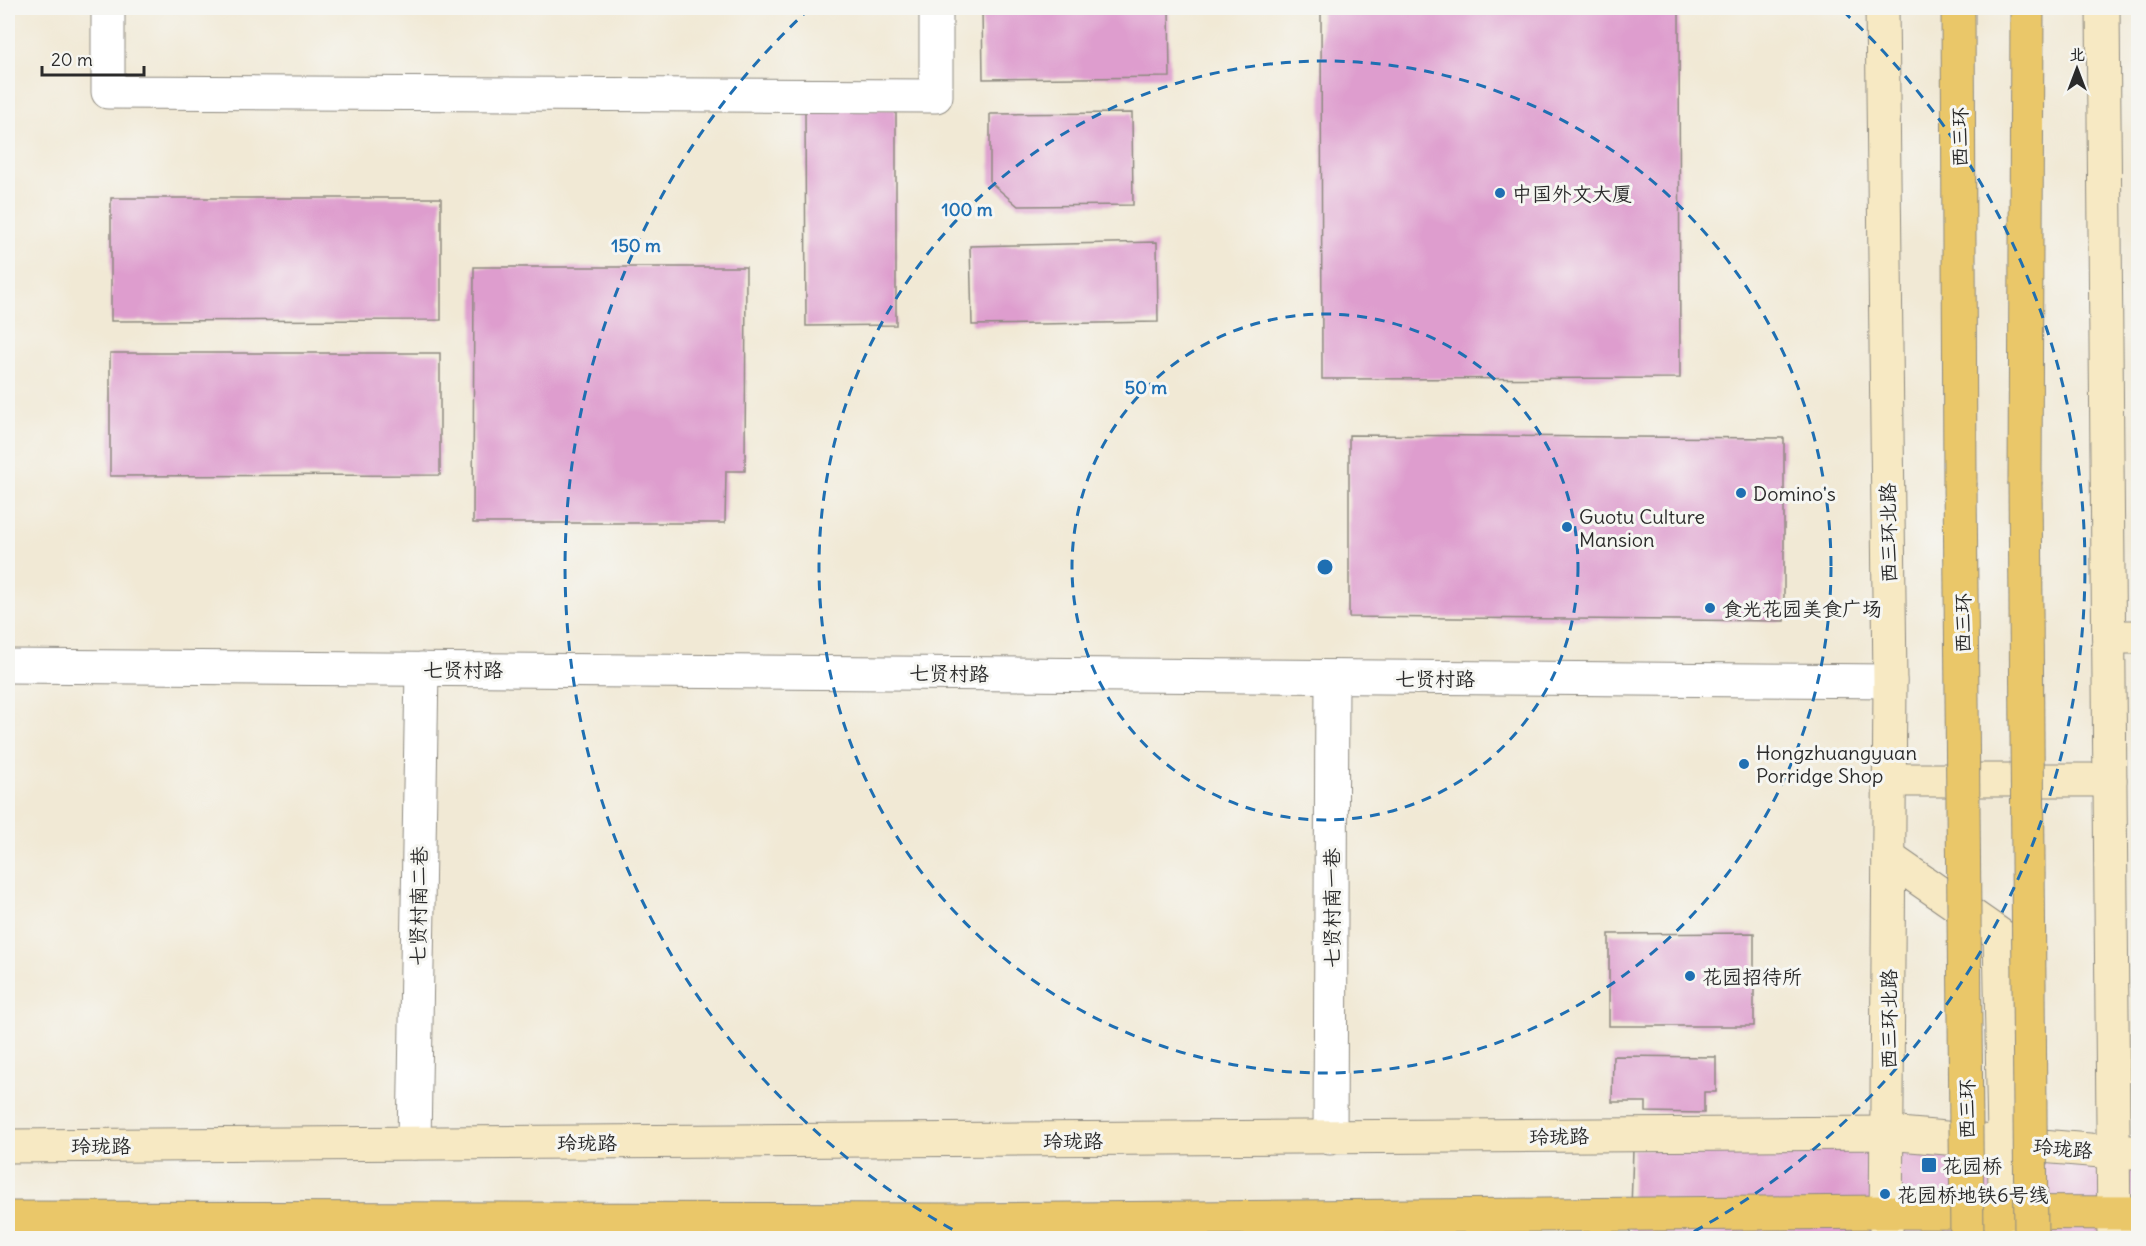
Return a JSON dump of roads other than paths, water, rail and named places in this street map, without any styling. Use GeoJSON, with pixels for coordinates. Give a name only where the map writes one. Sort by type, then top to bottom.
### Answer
{"type":"FeatureCollection","features":[{"type":"Feature","properties":{"kind":"main road","name":"西三环"},"geometry":{"type":"LineString","coordinates":[[1958,8],[1967,1239]]}},
{"type":"Feature","properties":{"kind":"main road"},"geometry":{"type":"LineString","coordinates":[[2027,8],[2025,482],[2031,1239]]}},
{"type":"Feature","properties":{"kind":"main road"},"geometry":{"type":"LineString","coordinates":[[8,1218],[2006,1226],[2122,1222]]}},
{"type":"Feature","properties":{"kind":"street"},"geometry":{"type":"LineString","coordinates":[[108,8],[108,92],[936,96],[936,8]]}},
{"type":"Feature","properties":{"kind":"street","name":"西三环北路"},"geometry":{"type":"LineString","coordinates":[[1882,8],[1890,681],[1886,1225]]}},
{"type":"Feature","properties":{"kind":"street"},"geometry":{"type":"LineString","coordinates":[[2103,8],[2124,637],[2110,780],[2126,1152],[2122,1222]]}},
{"type":"Feature","properties":{"kind":"street","name":"七贤村路"},"geometry":{"type":"LineString","coordinates":[[8,666],[1890,681]]}},
{"type":"Feature","properties":{"kind":"street","name":"七贤村南二巷"},"geometry":{"type":"LineString","coordinates":[[414,1143],[422,669]]}},
{"type":"Feature","properties":{"kind":"street","name":"七贤村南一巷"},"geometry":{"type":"LineString","coordinates":[[1330,1138],[1332,677]]}},
{"type":"Feature","properties":{"kind":"street"},"geometry":{"type":"LineString","coordinates":[[1890,780],[2110,780]]}},
{"type":"Feature","properties":{"kind":"street"},"geometry":{"type":"LineString","coordinates":[[1889,858],[2000,935],[2006,1226]]}},
{"type":"Feature","properties":{"kind":"street","name":"玲珑路"},"geometry":{"type":"LineString","coordinates":[[8,1146],[1887,1133],[2126,1152]]}},
{"type":"Feature","properties":{"kind":"place","name":"中国外文大厦"},"geometry":{"type":"Point","coordinates":[1500,193]}},
{"type":"Feature","properties":{"kind":"place","name":"Domino's"},"geometry":{"type":"Point","coordinates":[1741,493]}},
{"type":"Feature","properties":{"kind":"place","name":"Guotu Culture Mansion"},"geometry":{"type":"Point","coordinates":[1567,527]}},
{"type":"Feature","properties":{"kind":"place","name":"食光花园美食广场"},"geometry":{"type":"Point","coordinates":[1710,608]}},
{"type":"Feature","properties":{"kind":"place","name":"Hongzhuangyuan Porridge Shop"},"geometry":{"type":"Point","coordinates":[1744,764]}},
{"type":"Feature","properties":{"kind":"place","name":"花园招待所"},"geometry":{"type":"Point","coordinates":[1690,976]}},
{"type":"Feature","properties":{"kind":"place","name":"花园桥"},"geometry":{"type":"Point","coordinates":[1929,1165]}},
{"type":"Feature","properties":{"kind":"place","name":"花园桥地铁6号线"},"geometry":{"type":"Point","coordinates":[1885,1194]}}]}
